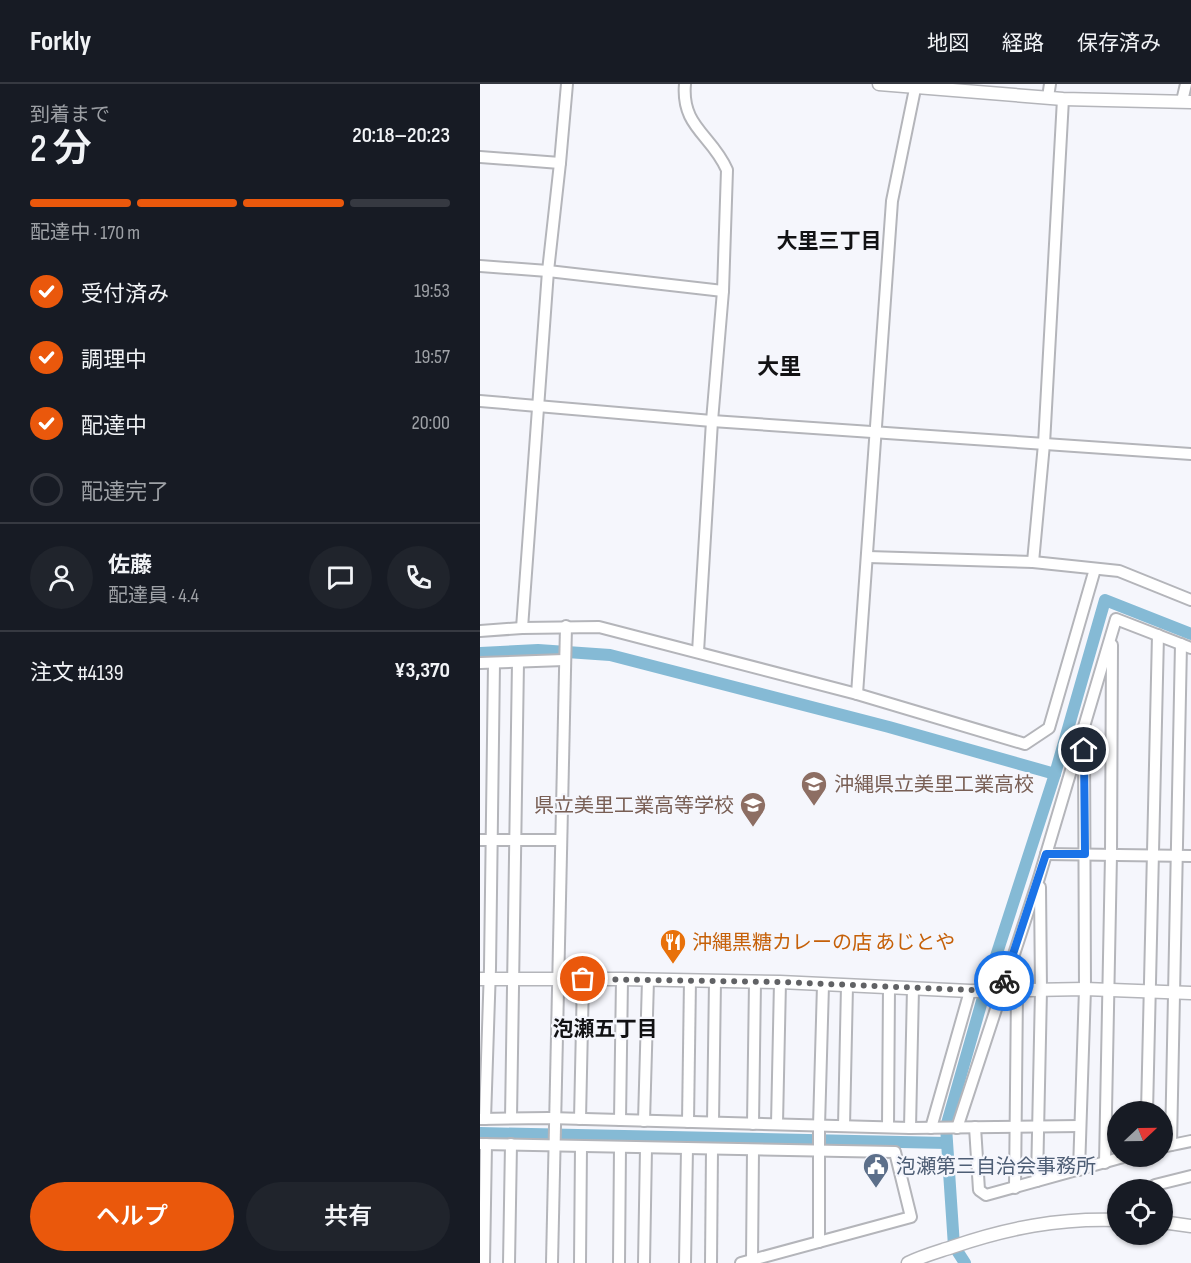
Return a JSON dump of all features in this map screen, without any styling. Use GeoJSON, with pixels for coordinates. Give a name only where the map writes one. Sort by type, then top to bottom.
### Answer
{"type":"FeatureCollection","features":[{"type":"Feature","properties":{"kind":"street"},"geometry":{"type":"LineString","coordinates":[[522,628],[548,271],[567,84]]}},
{"type":"Feature","properties":{"kind":"street"},"geometry":{"type":"LineString","coordinates":[[685,84],[683,100],[690,119],[722,158],[728,170],[723,291],[712,421],[698,652]]}},
{"type":"Feature","properties":{"kind":"street"},"geometry":{"type":"LineString","coordinates":[[879,84],[916,85],[1064,99],[1187,101],[1186,84]]}},
{"type":"Feature","properties":{"kind":"street"},"geometry":{"type":"LineString","coordinates":[[1048,97],[1050,84]]}},
{"type":"Feature","properties":{"kind":"street"},"geometry":{"type":"LineString","coordinates":[[857,694],[892,201],[916,85]]}},
{"type":"Feature","properties":{"kind":"street"},"geometry":{"type":"LineString","coordinates":[[1034,562],[1044,444],[1064,99]]}},
{"type":"Feature","properties":{"kind":"street"},"geometry":{"type":"LineString","coordinates":[[480,157],[560,163]]}},
{"type":"Feature","properties":{"kind":"street"},"geometry":{"type":"LineString","coordinates":[[480,266],[548,271],[723,291]]}},
{"type":"Feature","properties":{"kind":"street"},"geometry":{"type":"LineString","coordinates":[[480,401],[712,421],[1191,454]]}},
{"type":"Feature","properties":{"kind":"street"},"geometry":{"type":"LineString","coordinates":[[868,557],[1034,562],[1119,571],[1191,600]]}},
{"type":"Feature","properties":{"kind":"street"},"geometry":{"type":"LineString","coordinates":[[480,631],[566,626],[599,627],[857,694],[1024,744],[1048,728],[1095,568]]}},
{"type":"Feature","properties":{"kind":"street"},"geometry":{"type":"LineString","coordinates":[[957,1128],[1039,878],[1116,619],[1186,646],[1175,856],[1169,1101]]}},
{"type":"Feature","properties":{"kind":"street"},"geometry":{"type":"LineString","coordinates":[[552,1263],[566,626]]}},
{"type":"Feature","properties":{"kind":"street"},"geometry":{"type":"LineString","coordinates":[[975,1127],[978,1190],[986,1195],[1105,1163],[1111,855],[1112,633]]}},
{"type":"Feature","properties":{"kind":"street"},"geometry":{"type":"LineString","coordinates":[[1147,1101],[1158,635]]}},
{"type":"Feature","properties":{"kind":"street"},"geometry":{"type":"LineString","coordinates":[[480,663],[564,660]]}},
{"type":"Feature","properties":{"kind":"street"},"geometry":{"type":"LineString","coordinates":[[511,1118],[518,662]]}},
{"type":"Feature","properties":{"kind":"street"},"geometry":{"type":"LineString","coordinates":[[494,663],[492,840],[485,979],[483,1119],[554,1118],[910,1128],[1080,1126]]}},
{"type":"Feature","properties":{"kind":"street"},"geometry":{"type":"LineString","coordinates":[[1079,1170],[1084,989],[1084,729]]}},
{"type":"Feature","properties":{"kind":"street"},"geometry":{"type":"LineString","coordinates":[[480,840],[561,840]]}},
{"type":"Feature","properties":{"kind":"street"},"geometry":{"type":"LineString","coordinates":[[1046,854],[1191,856]]}},
{"type":"Feature","properties":{"kind":"street"},"geometry":{"type":"LineString","coordinates":[[1037,1181],[1041,990],[1039,878]]}},
{"type":"Feature","properties":{"kind":"street"},"geometry":{"type":"LineString","coordinates":[[485,979],[690,980],[970,991],[1084,989],[1191,993]]}},
{"type":"Feature","properties":{"kind":"street"},"geometry":{"type":"LineString","coordinates":[[580,1119],[583,979]]}},
{"type":"Feature","properties":{"kind":"street"},"geometry":{"type":"LineString","coordinates":[[620,1120],[622,979]]}},
{"type":"Feature","properties":{"kind":"street"},"geometry":{"type":"LineString","coordinates":[[644,1120],[648,980]]}},
{"type":"Feature","properties":{"kind":"street"},"geometry":{"type":"LineString","coordinates":[[688,1122],[690,980]]}},
{"type":"Feature","properties":{"kind":"street"},"geometry":{"type":"LineString","coordinates":[[713,1122],[715,981]]}},
{"type":"Feature","properties":{"kind":"street"},"geometry":{"type":"LineString","coordinates":[[753,1124],[755,982]]}},
{"type":"Feature","properties":{"kind":"street"},"geometry":{"type":"LineString","coordinates":[[777,1125],[780,982]]}},
{"type":"Feature","properties":{"kind":"street"},"geometry":{"type":"LineString","coordinates":[[819,1242],[819,1126],[823,985]]}},
{"type":"Feature","properties":{"kind":"street"},"geometry":{"type":"LineString","coordinates":[[844,1126],[847,986]]}},
{"type":"Feature","properties":{"kind":"street"},"geometry":{"type":"LineString","coordinates":[[888,1127],[890,987]]}},
{"type":"Feature","properties":{"kind":"street"},"geometry":{"type":"LineString","coordinates":[[910,1128],[913,988]]}},
{"type":"Feature","properties":{"kind":"street"},"geometry":{"type":"LineString","coordinates":[[931,1128],[970,991]]}},
{"type":"Feature","properties":{"kind":"street"},"geometry":{"type":"LineString","coordinates":[[1015,1188],[1017,991]]}},
{"type":"Feature","properties":{"kind":"street"},"geometry":{"type":"LineString","coordinates":[[1173,1145],[1191,1141]]}},
{"type":"Feature","properties":{"kind":"street"},"geometry":{"type":"LineString","coordinates":[[484,1263],[483,1144],[895,1152],[910,1217],[746,1261],[753,1150]]}},
{"type":"Feature","properties":{"kind":"street"},"geometry":{"type":"LineString","coordinates":[[509,1263],[511,1144]]}},
{"type":"Feature","properties":{"kind":"street"},"geometry":{"type":"LineString","coordinates":[[580,1263],[582,1146]]}},
{"type":"Feature","properties":{"kind":"street"},"geometry":{"type":"LineString","coordinates":[[619,1263],[620,1147]]}},
{"type":"Feature","properties":{"kind":"street"},"geometry":{"type":"LineString","coordinates":[[644,1263],[646,1148]]}},
{"type":"Feature","properties":{"kind":"street"},"geometry":{"type":"LineString","coordinates":[[685,1263],[687,1148]]}},
{"type":"Feature","properties":{"kind":"street"},"geometry":{"type":"LineString","coordinates":[[711,1263],[712,1149]]}},
{"type":"Feature","properties":{"kind":"street"},"geometry":{"type":"LineString","coordinates":[[1173,1180],[1191,1176]]}},
{"type":"Feature","properties":{"kind":"street"},"geometry":{"type":"LineString","coordinates":[[912,1261],[983,1236],[1066,1220],[1107,1220]]}},
{"type":"Feature","properties":{"kind":"street"},"geometry":{"type":"LineString","coordinates":[[1173,1224],[1191,1226]]}},
{"type":"Feature","properties":{"kind":"waterway"},"geometry":{"type":"LineString","coordinates":[[965,1263],[954,1246],[946,1127],[986,987],[1055,774],[1105,600],[1191,634]]}},
{"type":"Feature","properties":{"kind":"waterway"},"geometry":{"type":"LineString","coordinates":[[480,653],[538,650],[610,655],[889,727],[1055,774]]}},
{"type":"Feature","properties":{"kind":"waterway"},"geometry":{"type":"LineString","coordinates":[[480,1133],[947,1143]]}},
{"type":"Feature","properties":{"kind":"way so far"},"geometry":{"type":"LineString","coordinates":[[583,979],[780,982],[994,991],[1001,991],[1004,981]]}},
{"type":"Feature","properties":{"kind":"place","name":"沖縄県立美里工業高校"},"geometry":{"type":"Point","coordinates":[814,807]}},
{"type":"Feature","properties":{"kind":"place","name":"県立美里工業高等学校"},"geometry":{"type":"Point","coordinates":[753,828]}},
{"type":"Feature","properties":{"kind":"place","name":"沖縄黒糖カレーの店 あじとや"},"geometry":{"type":"Point","coordinates":[673,965]}},
{"type":"Feature","properties":{"kind":"place","name":"泡瀬第三自治会事務所"},"geometry":{"type":"Point","coordinates":[876,1189]}},
{"type":"Feature","properties":{"kind":"district","name":"大里三丁目"},"geometry":{"type":"Point","coordinates":[829,241]}},
{"type":"Feature","properties":{"kind":"district","name":"大里"},"geometry":{"type":"Point","coordinates":[779,366]}},
{"type":"Feature","properties":{"kind":"district","name":"泡瀬五丁目"},"geometry":{"type":"Point","coordinates":[605,1029]}},
{"type":"Feature","properties":{"kind":"route"},"geometry":{"type":"LineString","coordinates":[[1004,981],[1046,854],[1085,854],[1084,750]]}}]}
